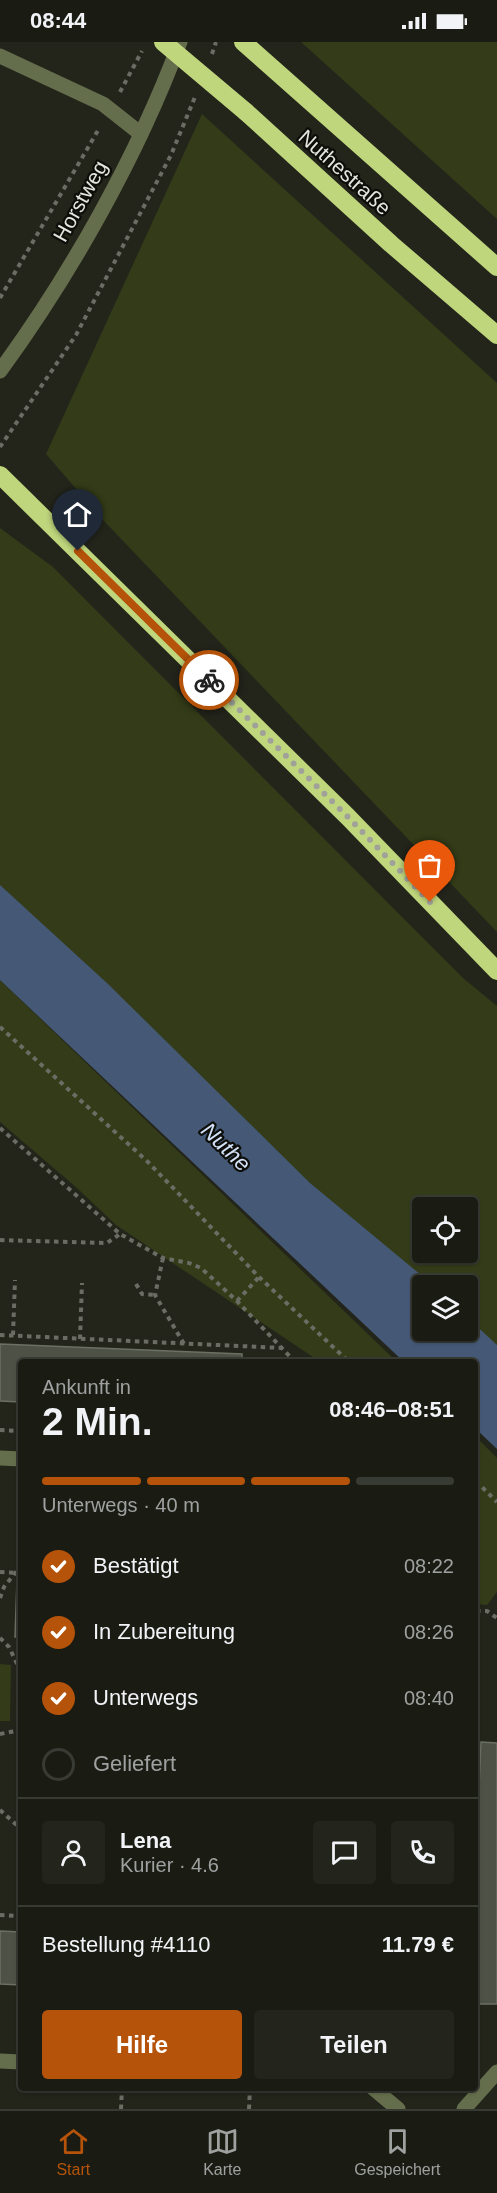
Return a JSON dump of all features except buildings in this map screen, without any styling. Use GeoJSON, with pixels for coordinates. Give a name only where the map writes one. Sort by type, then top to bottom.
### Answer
{"type":"FeatureCollection","features":[{"type":"Feature","properties":{"kind":"highway","name":"Nuthestraße"},"geometry":{"type":"LineString","coordinates":[[163,42],[246,112],[391,244],[497,335]]}},
{"type":"Feature","properties":{"kind":"highway","name":"Nuthestraße"},"geometry":{"type":"LineString","coordinates":[[243,42],[497,267]]}},
{"type":"Feature","properties":{"kind":"highway"},"geometry":{"type":"LineString","coordinates":[[0,475],[348,817],[497,971]]}},
{"type":"Feature","properties":{"kind":"street","name":"Horstweg"},"geometry":{"type":"LineString","coordinates":[[0,371],[56,287],[100,212],[141,134],[180,42]]}},
{"type":"Feature","properties":{"kind":"street"},"geometry":{"type":"LineString","coordinates":[[0,56],[103,104],[141,134]]}},
{"type":"Feature","properties":{"kind":"street"},"geometry":{"type":"LineString","coordinates":[[0,1458],[18,1459]]}},
{"type":"Feature","properties":{"kind":"street"},"geometry":{"type":"LineString","coordinates":[[0,2061],[18,2062]]}},
{"type":"Feature","properties":{"kind":"street"},"geometry":{"type":"LineString","coordinates":[[464,2109],[497,2072]]}},
{"type":"Feature","properties":{"kind":"street"},"geometry":{"type":"LineString","coordinates":[[377,2091],[398,2109]]}},
{"type":"Feature","properties":{"kind":"path"},"geometry":{"type":"LineString","coordinates":[[0,298],[110,110],[146,42]]}},
{"type":"Feature","properties":{"kind":"path"},"geometry":{"type":"LineString","coordinates":[[208,63],[216,42]]}},
{"type":"Feature","properties":{"kind":"path"},"geometry":{"type":"LineString","coordinates":[[0,447],[76,335],[171,155],[196,93]]}},
{"type":"Feature","properties":{"kind":"path"},"geometry":{"type":"LineString","coordinates":[[0,1027],[148,1162],[259,1276],[346,1359]]}},
{"type":"Feature","properties":{"kind":"path"},"geometry":{"type":"LineString","coordinates":[[0,1128],[120,1234],[164,1258],[201,1268],[237,1301],[292,1359]]}},
{"type":"Feature","properties":{"kind":"path"},"geometry":{"type":"LineString","coordinates":[[0,1240],[107,1243],[120,1234]]}},
{"type":"Feature","properties":{"kind":"path"},"geometry":{"type":"LineString","coordinates":[[164,1258],[155,1295],[183,1344]]}},
{"type":"Feature","properties":{"kind":"path"},"geometry":{"type":"LineString","coordinates":[[237,1301],[259,1276]]}},
{"type":"Feature","properties":{"kind":"path"},"geometry":{"type":"LineString","coordinates":[[13,1335],[15,1280]]}},
{"type":"Feature","properties":{"kind":"path"},"geometry":{"type":"LineString","coordinates":[[80,1339],[82,1283]]}},
{"type":"Feature","properties":{"kind":"path"},"geometry":{"type":"LineString","coordinates":[[136,1284],[142,1294],[155,1295]]}},
{"type":"Feature","properties":{"kind":"path"},"geometry":{"type":"LineString","coordinates":[[0,1335],[283,1348]]}},
{"type":"Feature","properties":{"kind":"path"},"geometry":{"type":"LineString","coordinates":[[0,1430],[18,1431]]}},
{"type":"Feature","properties":{"kind":"path"},"geometry":{"type":"LineString","coordinates":[[478,1483],[497,1502]]}},
{"type":"Feature","properties":{"kind":"path"},"geometry":{"type":"LineString","coordinates":[[0,1598],[4,1587],[18,1570]]}},
{"type":"Feature","properties":{"kind":"path"},"geometry":{"type":"LineString","coordinates":[[0,1572],[15,1573]]}},
{"type":"Feature","properties":{"kind":"path"},"geometry":{"type":"LineString","coordinates":[[478,1611],[487,1611],[497,1618]]}},
{"type":"Feature","properties":{"kind":"path"},"geometry":{"type":"LineString","coordinates":[[0,1638],[9,1647],[18,1666]]}},
{"type":"Feature","properties":{"kind":"path"},"geometry":{"type":"LineString","coordinates":[[0,1647],[9,1647]]}},
{"type":"Feature","properties":{"kind":"path"},"geometry":{"type":"LineString","coordinates":[[0,1734],[18,1731]]}},
{"type":"Feature","properties":{"kind":"path"},"geometry":{"type":"LineString","coordinates":[[0,1810],[18,1825]]}},
{"type":"Feature","properties":{"kind":"path"},"geometry":{"type":"LineString","coordinates":[[0,1915],[18,1917]]}},
{"type":"Feature","properties":{"kind":"path"},"geometry":{"type":"LineString","coordinates":[[122,2091],[122,2109]]}},
{"type":"Feature","properties":{"kind":"path"},"geometry":{"type":"LineString","coordinates":[[249,2109],[250,2091]]}},
{"type":"Feature","properties":{"kind":"green space"},"geometry":{"type":"Polygon","coordinates":[[[301,42],[497,42],[497,219],[301,42]]]}},
{"type":"Feature","properties":{"kind":"green space"},"geometry":{"type":"Polygon","coordinates":[[[202,114],[497,383],[497,932],[103,520],[46,454],[202,114]]]}},
{"type":"Feature","properties":{"kind":"green space"},"geometry":{"type":"Polygon","coordinates":[[[0,528],[53,567],[463,978],[497,1006],[497,1362],[478,1341],[478,1275],[412,1275],[412,1281],[0,888],[0,528]]]}},
{"type":"Feature","properties":{"kind":"green space"},"geometry":{"type":"Polygon","coordinates":[[[0,980],[394,1359],[316,1359],[116,1225],[0,1122],[0,980]]]}},
{"type":"Feature","properties":{"kind":"green space"},"geometry":{"type":"Polygon","coordinates":[[[478,1439],[497,1458],[497,1592],[487,1605],[478,1604],[478,1439]]]}},
{"type":"Feature","properties":{"kind":"green space"},"geometry":{"type":"Polygon","coordinates":[[[0,1664],[11,1665],[10,1721],[0,1721],[0,1664]]]}},
{"type":"Feature","properties":{"kind":"water","name":"Nuthe"},"geometry":{"type":"Polygon","coordinates":[[[0,885],[108,984],[310,1183],[421,1275],[412,1275],[412,1341],[478,1341],[478,1327],[497,1345],[497,1449],[478,1431],[478,1359],[401,1359],[0,980],[0,885]]]}},
{"type":"Feature","properties":{"kind":"way so far"},"geometry":{"type":"LineString","coordinates":[[209,680],[348,817],[430,902]]}},
{"type":"Feature","properties":{"kind":"route"},"geometry":{"type":"LineString","coordinates":[[78,551],[209,680]]}}]}
